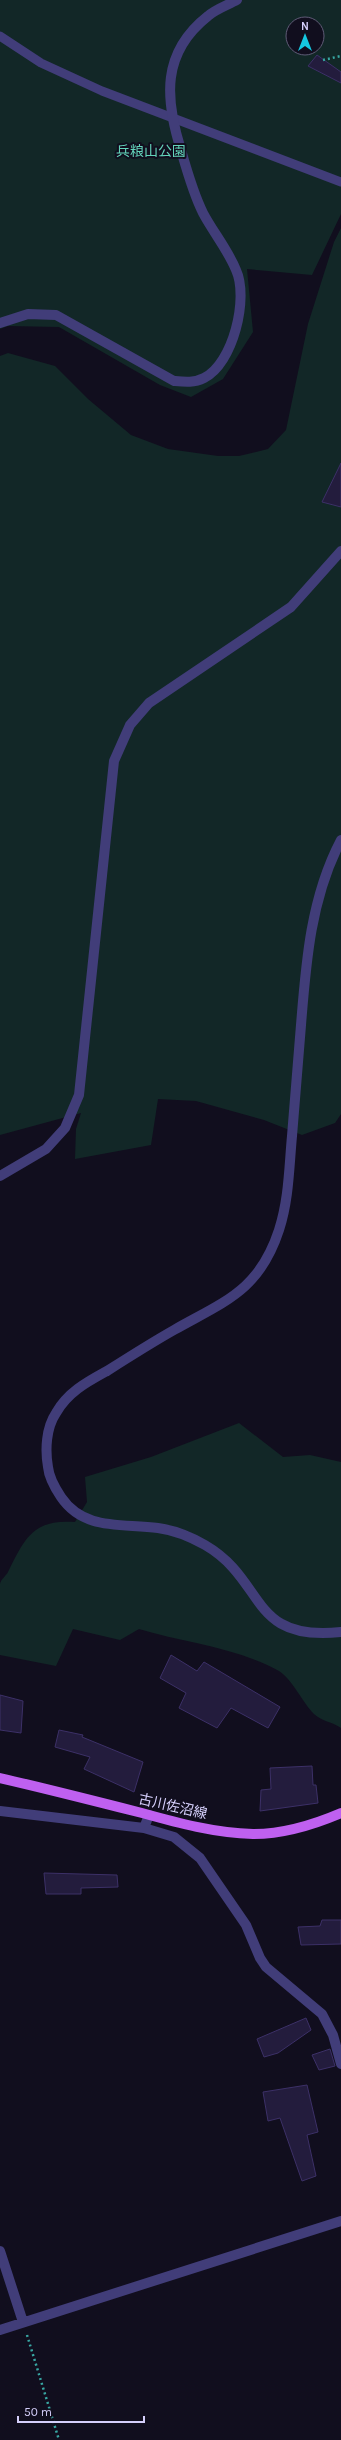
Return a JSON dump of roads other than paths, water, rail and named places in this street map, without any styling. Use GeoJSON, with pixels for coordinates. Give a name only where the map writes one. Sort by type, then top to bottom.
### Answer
{"type":"FeatureCollection","features":[{"type":"Feature","properties":{"kind":"main road","name":"古川佐沼線"},"geometry":{"type":"LineString","coordinates":[[0,1778],[149,1815],[224,1831],[253,1834],[298,1828],[341,1813]]}},
{"type":"Feature","properties":{"kind":"street"},"geometry":{"type":"LineString","coordinates":[[0,323],[28,314],[56,315],[174,381],[190,383],[204,378],[218,368],[238,324],[240,284],[237,270],[202,212],[171,118],[169,77],[181,45],[208,16],[237,0]]}},
{"type":"Feature","properties":{"kind":"street"},"geometry":{"type":"LineString","coordinates":[[0,1176],[46,1149],[65,1128],[79,1096],[114,761],[130,725],[150,703],[291,606],[341,551]]}},
{"type":"Feature","properties":{"kind":"street"},"geometry":{"type":"LineString","coordinates":[[341,840],[328,865],[312,925],[305,969],[286,1207],[272,1250],[257,1275],[231,1299],[175,1329],[73,1391],[55,1414],[48,1436],[46,1457],[49,1474],[56,1490],[75,1513],[104,1525],[162,1528],[202,1543],[218,1554],[238,1575],[261,1608],[272,1619],[294,1631],[318,1634],[341,1632]]}},
{"type":"Feature","properties":{"kind":"street"},"geometry":{"type":"LineString","coordinates":[[0,1811],[144,1828],[174,1837],[200,1858],[246,1925],[260,1958],[266,1967],[326,2018],[333,2035],[341,2064]]}},
{"type":"Feature","properties":{"kind":"street"},"geometry":{"type":"LineString","coordinates":[[144,1828],[149,1815]]}},
{"type":"Feature","properties":{"kind":"street"},"geometry":{"type":"LineString","coordinates":[[0,2330],[341,2221]]}},
{"type":"Feature","properties":{"kind":"street"},"geometry":{"type":"LineString","coordinates":[[0,2251],[23,2322]]}},
{"type":"Feature","properties":{"kind":"lane"},"geometry":{"type":"LineString","coordinates":[[0,36],[41,64],[171,118],[341,182]]}},
{"type":"Feature","properties":{"kind":"park label","name":"兵粮山公園"},"geometry":{"type":"Point","coordinates":[151,151]}}]}
